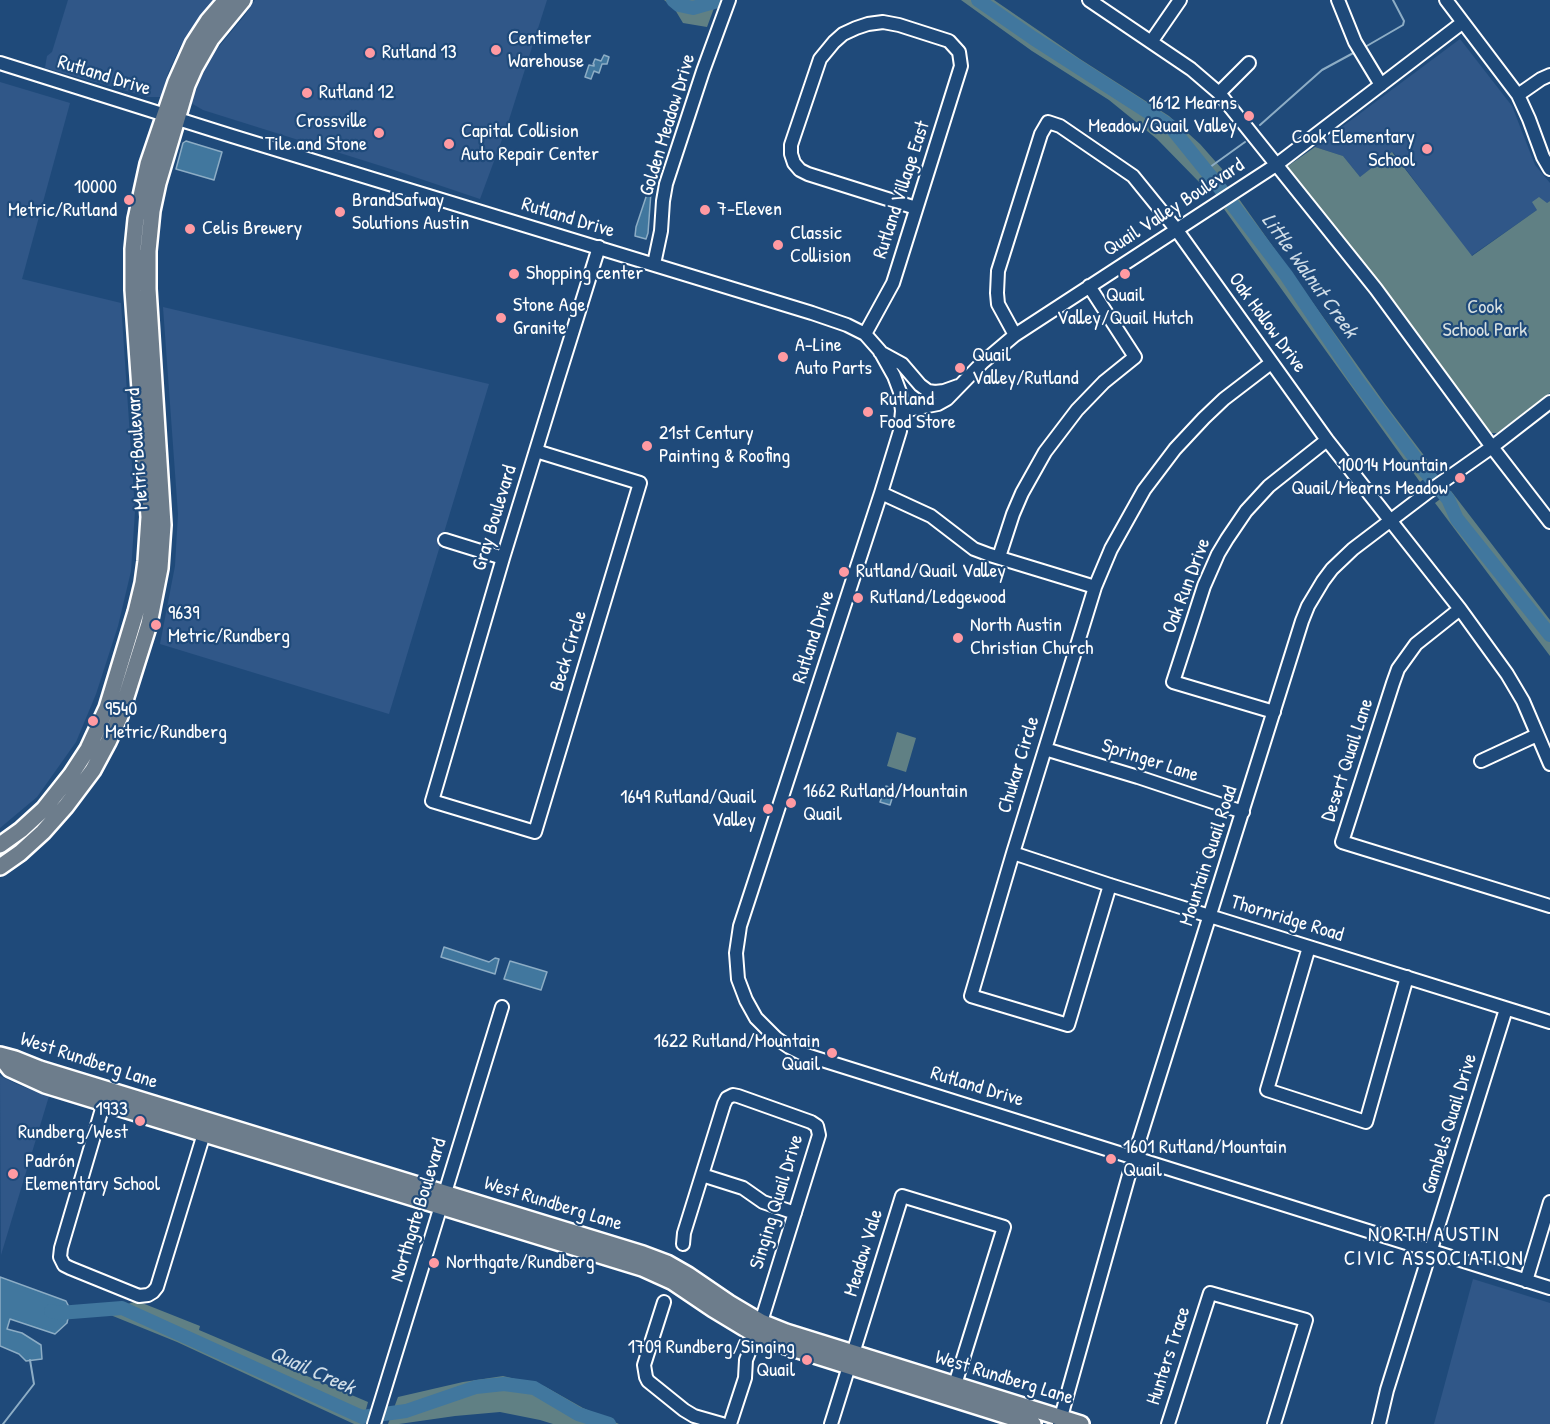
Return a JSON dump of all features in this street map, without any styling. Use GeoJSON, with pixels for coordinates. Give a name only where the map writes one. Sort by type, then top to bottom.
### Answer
{"type":"FeatureCollection","features":[{"type":"Feature","properties":{"kind":"main road","name":"Metric Boulevard"},"geometry":{"type":"LineString","coordinates":[[170,117],[176,82],[193,44],[226,0]]}},
{"type":"Feature","properties":{"kind":"main road","name":"Metric Boulevard"},"geometry":{"type":"LineString","coordinates":[[0,867],[43,832],[83,784],[155,551],[149,517],[141,290],[133,249],[138,205],[148,164],[203,51],[243,0]]}},
{"type":"Feature","properties":{"kind":"main road","name":"Metric Boulevard"},"geometry":{"type":"LineString","coordinates":[[0,845],[27,825],[44,809],[66,782],[89,762]]}},
{"type":"Feature","properties":{"kind":"main road","name":"West Rundberg Lane"},"geometry":{"type":"LineString","coordinates":[[0,1055],[104,1102],[206,1127]]}},
{"type":"Feature","properties":{"kind":"main road","name":"West Rundberg Lane"},"geometry":{"type":"LineString","coordinates":[[68,1085],[622,1254],[642,1268],[673,1282],[713,1309],[759,1328],[779,1344],[851,1360],[1060,1421],[1081,1424]]}},
{"type":"Feature","properties":{"kind":"main road","name":"West Rundberg Lane"},"geometry":{"type":"LineString","coordinates":[[953,1391],[1034,1424]]}},
{"type":"Feature","properties":{"kind":"street","name":"Golden Meadow Drive"},"geometry":{"type":"LineString","coordinates":[[654,264],[661,231],[666,184],[729,0]]}},
{"type":"Feature","properties":{"kind":"street"},"geometry":{"type":"LineString","coordinates":[[1089,0],[1191,69],[1219,93],[1376,289],[1550,522]]}},
{"type":"Feature","properties":{"kind":"street"},"geometry":{"type":"LineString","coordinates":[[1151,42],[1180,0]]}},
{"type":"Feature","properties":{"kind":"street"},"geometry":{"type":"LineString","coordinates":[[1338,0],[1360,52],[1381,85]]}},
{"type":"Feature","properties":{"kind":"street"},"geometry":{"type":"LineString","coordinates":[[1446,0],[1518,95],[1550,169]]}},
{"type":"Feature","properties":{"kind":"street","name":"Rutland Village East"},"geometry":{"type":"LineString","coordinates":[[865,334],[893,283],[961,66],[959,52],[949,41],[899,25],[883,22],[868,24],[843,34],[820,59],[791,145],[791,154],[794,163],[808,174],[916,208]]}},
{"type":"Feature","properties":{"kind":"street","name":"Quail Valley Boulevard"},"geometry":{"type":"LineString","coordinates":[[902,411],[939,404],[947,399],[982,363],[1016,335],[1276,165],[1462,22]]}},
{"type":"Feature","properties":{"kind":"street","name":"Rutland Drive"},"geometry":{"type":"LineString","coordinates":[[0,63],[825,317],[865,334],[880,351],[900,392],[902,411],[900,431],[741,926],[736,967],[750,1010],[765,1029],[789,1047],[803,1054],[1550,1288]]}},
{"type":"Feature","properties":{"kind":"street"},"geometry":{"type":"LineString","coordinates":[[1219,93],[1249,63]]}},
{"type":"Feature","properties":{"kind":"street"},"geometry":{"type":"LineString","coordinates":[[1518,95],[1550,75]]}},
{"type":"Feature","properties":{"kind":"street","name":"Oak Hollow Drive"},"geometry":{"type":"LineString","coordinates":[[1016,335],[998,304],[998,271],[1041,134],[1048,122],[1060,126],[1133,176],[1176,229],[1327,440],[1460,609],[1515,687],[1550,764]]}},
{"type":"Feature","properties":{"kind":"street","name":"Gray Boulevard"},"geometry":{"type":"LineString","coordinates":[[432,801],[598,247]]}},
{"type":"Feature","properties":{"kind":"street"},"geometry":{"type":"LineString","coordinates":[[999,557],[1022,493],[1045,452],[1077,410],[1104,382],[1135,357],[1089,286]]}},
{"type":"Feature","properties":{"kind":"street"},"geometry":{"type":"LineString","coordinates":[[880,351],[902,364],[928,391],[944,391],[959,386]]}},
{"type":"Feature","properties":{"kind":"street","name":"Chukar Circle"},"geometry":{"type":"LineString","coordinates":[[1110,885],[1068,1025],[971,996],[1095,587],[1111,549],[1144,490],[1175,449],[1224,399],[1271,363]]}},
{"type":"Feature","properties":{"kind":"street","name":"Mountain Quail Road"},"geometry":{"type":"LineString","coordinates":[[1060,1421],[1134,1157],[1302,621],[1315,593],[1342,558],[1550,402]]}},
{"type":"Feature","properties":{"kind":"street","name":"Oak Run Drive"},"geometry":{"type":"LineString","coordinates":[[1274,712],[1173,682],[1204,586],[1227,538],[1246,511],[1269,486],[1327,440]]}},
{"type":"Feature","properties":{"kind":"street","name":"Beck Circle"},"geometry":{"type":"LineString","coordinates":[[432,801],[535,832],[640,483],[536,451]]}},
{"type":"Feature","properties":{"kind":"street"},"geometry":{"type":"LineString","coordinates":[[881,493],[932,516],[974,549],[1095,587]]}},
{"type":"Feature","properties":{"kind":"street"},"geometry":{"type":"LineString","coordinates":[[445,540],[503,558]]}},
{"type":"Feature","properties":{"kind":"street","name":"Desert Quail Lane"},"geometry":{"type":"LineString","coordinates":[[1460,609],[1416,644],[1398,669],[1342,842],[1550,906]]}},
{"type":"Feature","properties":{"kind":"street"},"geometry":{"type":"LineString","coordinates":[[1481,761],[1537,735]]}},
{"type":"Feature","properties":{"kind":"street","name":"Springer Lane"},"geometry":{"type":"LineString","coordinates":[[1045,749],[1243,812]]}},
{"type":"Feature","properties":{"kind":"street","name":"Thornridge Road"},"geometry":{"type":"LineString","coordinates":[[1013,853],[1550,1022]]}},
{"type":"Feature","properties":{"kind":"street"},"geometry":{"type":"LineString","coordinates":[[1309,947],[1267,1090],[1366,1122],[1407,977]]}},
{"type":"Feature","properties":{"kind":"street","name":"Northgate Boulevard"},"geometry":{"type":"LineString","coordinates":[[374,1424],[502,1007]]}},
{"type":"Feature","properties":{"kind":"street","name":"Gambels Quail Drive"},"geometry":{"type":"LineString","coordinates":[[1379,1424],[1387,1390],[1506,1009]]}},
{"type":"Feature","properties":{"kind":"street","name":"Singing Quail Drive"},"geometry":{"type":"LineString","coordinates":[[683,1244],[684,1233],[702,1174],[724,1104],[729,1096],[738,1096],[817,1126],[819,1135],[759,1328],[746,1360],[745,1378],[730,1424]]}},
{"type":"Feature","properties":{"kind":"street"},"geometry":{"type":"LineString","coordinates":[[104,1102],[60,1254],[61,1260],[67,1266],[139,1296],[148,1295],[157,1287],[206,1127]]}},
{"type":"Feature","properties":{"kind":"street"},"geometry":{"type":"LineString","coordinates":[[702,1174],[743,1188],[763,1202],[795,1213]]}},
{"type":"Feature","properties":{"kind":"street","name":"Meadow Vale"},"geometry":{"type":"LineString","coordinates":[[831,1424],[902,1196],[1004,1227],[953,1391]]}},
{"type":"Feature","properties":{"kind":"street"},"geometry":{"type":"LineString","coordinates":[[1526,1281],[1550,1202]]}},
{"type":"Feature","properties":{"kind":"street","name":"Hunters Trace"},"geometry":{"type":"LineString","coordinates":[[1168,1424],[1210,1293],[1306,1320],[1274,1424]]}},
{"type":"Feature","properties":{"kind":"street"},"geometry":{"type":"LineString","coordinates":[[664,1302],[644,1365],[646,1377],[684,1410],[694,1416],[722,1424]]}},
{"type":"Feature","properties":{"kind":"shaded area"},"geometry":{"type":"Polygon","coordinates":[[[68,0],[214,0],[181,45],[168,73],[161,97],[148,97],[45,68],[47,56],[52,52],[68,0]]]}},
{"type":"Feature","properties":{"kind":"shaded area"},"geometry":{"type":"Polygon","coordinates":[[[255,0],[547,0],[507,126],[480,199],[203,110],[191,103],[208,60],[255,0]]]}},
{"type":"Feature","properties":{"kind":"shaded area","name":"Cook Elementary School"},"geometry":{"type":"Polygon","coordinates":[[[1460,39],[1512,106],[1535,165],[1550,183],[1550,201],[1471,256],[1393,152],[1360,177],[1343,156],[1315,147],[1460,39]]]}},
{"type":"Feature","properties":{"kind":"shaded area"},"geometry":{"type":"Polygon","coordinates":[[[604,55],[609,57],[607,64],[602,64],[599,73],[594,71],[591,79],[585,77],[589,65],[594,66],[595,59],[601,61],[604,55]]]}},
{"type":"Feature","properties":{"kind":"shaded area"},"geometry":{"type":"Polygon","coordinates":[[[0,82],[70,103],[22,279],[121,303],[135,511],[131,571],[118,626],[96,694],[76,742],[37,797],[0,828],[0,82]]]}},
{"type":"Feature","properties":{"kind":"shaded area"},"geometry":{"type":"Polygon","coordinates":[[[186,141],[222,152],[214,180],[176,169],[183,143],[186,141]]]}},
{"type":"Feature","properties":{"kind":"shaded area"},"geometry":{"type":"Polygon","coordinates":[[[648,191],[651,192],[646,239],[635,236],[648,191]]]}},
{"type":"Feature","properties":{"kind":"shaded area"},"geometry":{"type":"Polygon","coordinates":[[[163,307],[489,384],[389,714],[160,644],[175,566],[178,514],[163,307]]]}},
{"type":"Feature","properties":{"kind":"shaded area"},"geometry":{"type":"Polygon","coordinates":[[[886,786],[895,789],[890,805],[880,802],[886,786]]]}},
{"type":"Feature","properties":{"kind":"shaded area"},"geometry":{"type":"Polygon","coordinates":[[[444,947],[489,962],[495,958],[499,959],[495,974],[441,957],[444,947]]]}},
{"type":"Feature","properties":{"kind":"shaded area"},"geometry":{"type":"Polygon","coordinates":[[[510,961],[547,972],[541,990],[504,979],[510,961]]]}},
{"type":"Feature","properties":{"kind":"shaded area","name":"Padrón Elementary School"},"geometry":{"type":"Polygon","coordinates":[[[0,1076],[49,1096],[1,1255],[0,1076]]]}},
{"type":"Feature","properties":{"kind":"shaded area"},"geometry":{"type":"Polygon","coordinates":[[[0,1277],[66,1301],[70,1309],[67,1323],[55,1334],[10,1319],[7,1329],[22,1333],[41,1345],[42,1359],[26,1361],[19,1354],[0,1346],[0,1277]]]}},
{"type":"Feature","properties":{"kind":"shaded area"},"geometry":{"type":"Polygon","coordinates":[[[1473,1279],[1550,1303],[1550,1424],[1434,1424],[1473,1279]]]}},
{"type":"Feature","properties":{"kind":"green space"},"geometry":{"type":"Polygon","coordinates":[[[664,0],[717,0],[707,27],[683,23],[674,8],[664,0]]]}},
{"type":"Feature","properties":{"kind":"green space"},"geometry":{"type":"Polygon","coordinates":[[[961,0],[994,0],[1169,116],[1200,144],[1230,178],[1207,194],[1201,184],[1157,139],[1109,100],[1032,51],[961,0]]]}},
{"type":"Feature","properties":{"kind":"green space","name":"Cook School Park"},"geometry":{"type":"Polygon","coordinates":[[[1315,147],[1343,156],[1360,177],[1392,152],[1472,256],[1537,210],[1532,202],[1539,197],[1547,203],[1550,201],[1550,393],[1497,433],[1489,431],[1288,168],[1315,147]]]}},
{"type":"Feature","properties":{"kind":"green space"},"geometry":{"type":"Polygon","coordinates":[[[1239,199],[1385,404],[1435,470],[1420,482],[1224,209],[1239,199]]]}},
{"type":"Feature","properties":{"kind":"green space"},"geometry":{"type":"Polygon","coordinates":[[[1451,491],[1550,620],[1550,656],[1435,503],[1451,491]]]}},
{"type":"Feature","properties":{"kind":"green space"},"geometry":{"type":"Polygon","coordinates":[[[897,732],[916,738],[906,772],[887,766],[897,732]]]}},
{"type":"Feature","properties":{"kind":"green space"},"geometry":{"type":"Polygon","coordinates":[[[137,1301],[200,1326],[199,1330],[368,1402],[362,1424],[354,1424],[177,1342],[103,1312],[137,1301]]]}},
{"type":"Feature","properties":{"kind":"green space"},"geometry":{"type":"Polygon","coordinates":[[[503,1376],[544,1386],[583,1408],[619,1424],[553,1424],[500,1412],[388,1424],[398,1397],[463,1382],[503,1376]]]}},
{"type":"Feature","properties":{"kind":"waterway","name":"Little Walnut Creek"},"geometry":{"type":"LineString","coordinates":[[673,0],[679,5],[693,8],[721,0]]}},
{"type":"Feature","properties":{"kind":"waterway","name":"Little Walnut Creek"},"geometry":{"type":"LineString","coordinates":[[978,0],[1170,126],[1286,275],[1356,379],[1448,499],[1457,519],[1550,635]]}},
{"type":"Feature","properties":{"kind":"waterway"},"geometry":{"type":"LineString","coordinates":[[1365,47],[1403,25],[1404,21],[1393,0]]}},
{"type":"Feature","properties":{"kind":"waterway"},"geometry":{"type":"LineString","coordinates":[[1260,125],[1322,70],[1357,51]]}},
{"type":"Feature","properties":{"kind":"waterway"},"geometry":{"type":"LineString","coordinates":[[1206,170],[1245,142]]}},
{"type":"Feature","properties":{"kind":"waterway","name":"Quail Creek"},"geometry":{"type":"LineString","coordinates":[[51,1311],[59,1313],[122,1308],[362,1417],[406,1411],[476,1387],[504,1384],[534,1388],[578,1414],[609,1424]]}},
{"type":"Feature","properties":{"kind":"waterway"},"geometry":{"type":"LineString","coordinates":[[3,1424],[34,1384],[30,1360]]}},
{"type":"Feature","properties":{"kind":"place","name":"Centimeter Warehouse"},"geometry":{"type":"Point","coordinates":[496,50]}},
{"type":"Feature","properties":{"kind":"place","name":"Rutland 13"},"geometry":{"type":"Point","coordinates":[370,53]}},
{"type":"Feature","properties":{"kind":"place","name":"Rutland 12"},"geometry":{"type":"Point","coordinates":[307,93]}},
{"type":"Feature","properties":{"kind":"place","name":"1612 Mearns Meadow/Quail Valley"},"geometry":{"type":"Point","coordinates":[1249,116]}},
{"type":"Feature","properties":{"kind":"place","name":"Crossville Tile and Stone"},"geometry":{"type":"Point","coordinates":[379,133]}},
{"type":"Feature","properties":{"kind":"place","name":"Capital Collision Auto Repair Center"},"geometry":{"type":"Point","coordinates":[449,144]}},
{"type":"Feature","properties":{"kind":"place","name":"Cook Elementary School"},"geometry":{"type":"Point","coordinates":[1427,149]}},
{"type":"Feature","properties":{"kind":"place","name":"10000 Metric/Rutland"},"geometry":{"type":"Point","coordinates":[129,200]}},
{"type":"Feature","properties":{"kind":"place","name":"7-Eleven"},"geometry":{"type":"Point","coordinates":[705,210]}},
{"type":"Feature","properties":{"kind":"place","name":"BrandSafway Solutions Austin"},"geometry":{"type":"Point","coordinates":[340,212]}},
{"type":"Feature","properties":{"kind":"place","name":"Celis Brewery"},"geometry":{"type":"Point","coordinates":[190,229]}},
{"type":"Feature","properties":{"kind":"place","name":"Classic Collision"},"geometry":{"type":"Point","coordinates":[778,245]}},
{"type":"Feature","properties":{"kind":"place","name":"Shopping center"},"geometry":{"type":"Point","coordinates":[514,274]}},
{"type":"Feature","properties":{"kind":"place","name":"Quail Valley/Quail Hutch"},"geometry":{"type":"Point","coordinates":[1125,274]}},
{"type":"Feature","properties":{"kind":"place","name":"Stone Age Granite"},"geometry":{"type":"Point","coordinates":[501,318]}},
{"type":"Feature","properties":{"kind":"place","name":"A-Line Auto Parts"},"geometry":{"type":"Point","coordinates":[783,357]}},
{"type":"Feature","properties":{"kind":"place","name":"Quail Valley/Rutland"},"geometry":{"type":"Point","coordinates":[960,368]}},
{"type":"Feature","properties":{"kind":"place","name":"Rutland Food Store"},"geometry":{"type":"Point","coordinates":[868,412]}},
{"type":"Feature","properties":{"kind":"place","name":"21st Century Painting & Roofing"},"geometry":{"type":"Point","coordinates":[647,446]}},
{"type":"Feature","properties":{"kind":"place","name":"10014 Mountain Quail/Mearns Meadow"},"geometry":{"type":"Point","coordinates":[1460,478]}},
{"type":"Feature","properties":{"kind":"place","name":"Rutland/Quail Valley"},"geometry":{"type":"Point","coordinates":[844,572]}},
{"type":"Feature","properties":{"kind":"place","name":"Rutland/Ledgewood"},"geometry":{"type":"Point","coordinates":[858,598]}},
{"type":"Feature","properties":{"kind":"place","name":"9639 Metric/Rundberg"},"geometry":{"type":"Point","coordinates":[156,625]}},
{"type":"Feature","properties":{"kind":"place","name":"North Austin Christian Church"},"geometry":{"type":"Point","coordinates":[958,638]}},
{"type":"Feature","properties":{"kind":"place","name":"9540 Metric/Rundberg"},"geometry":{"type":"Point","coordinates":[93,721]}},
{"type":"Feature","properties":{"kind":"place","name":"1662 Rutland/Mountain Quail"},"geometry":{"type":"Point","coordinates":[791,803]}},
{"type":"Feature","properties":{"kind":"place","name":"1649 Rutland/Quail Valley"},"geometry":{"type":"Point","coordinates":[768,809]}},
{"type":"Feature","properties":{"kind":"place","name":"1622 Rutland/Mountain Quail"},"geometry":{"type":"Point","coordinates":[832,1053]}},
{"type":"Feature","properties":{"kind":"place","name":"1933 Rundberg/West"},"geometry":{"type":"Point","coordinates":[140,1121]}},
{"type":"Feature","properties":{"kind":"place","name":"1601 Rutland/Mountain Quail"},"geometry":{"type":"Point","coordinates":[1111,1159]}},
{"type":"Feature","properties":{"kind":"place","name":"Padrón Elementary School"},"geometry":{"type":"Point","coordinates":[13,1174]}},
{"type":"Feature","properties":{"kind":"place","name":"Northgate/Rundberg"},"geometry":{"type":"Point","coordinates":[434,1263]}},
{"type":"Feature","properties":{"kind":"place","name":"1709 Rundberg/Singing Quail"},"geometry":{"type":"Point","coordinates":[807,1360]}},
{"type":"Feature","properties":{"kind":"district","name":"NORTH AUSTIN CIVIC ASSOCIATION"},"geometry":{"type":"Point","coordinates":[1434,1247]}}]}
